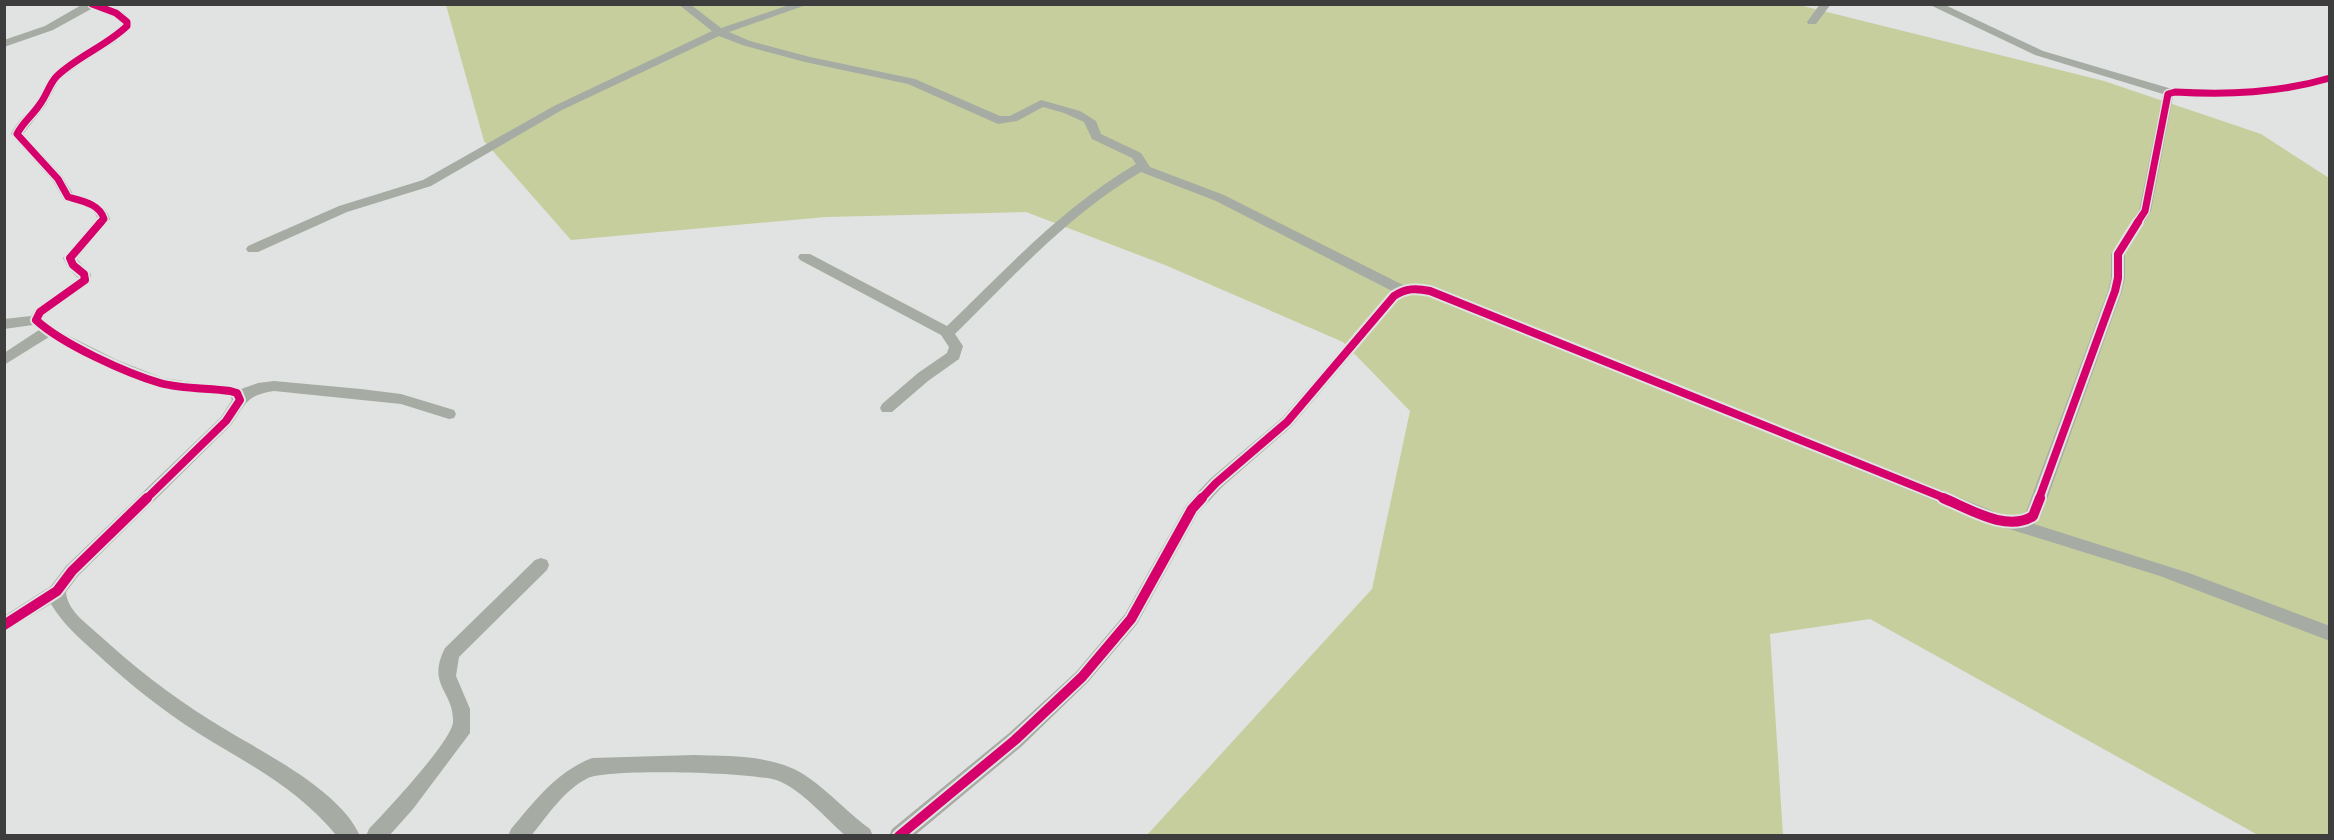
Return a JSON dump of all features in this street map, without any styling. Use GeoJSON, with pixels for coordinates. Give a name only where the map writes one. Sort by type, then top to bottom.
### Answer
{"type":"FeatureCollection","features":[{"type":"Feature","properties":{"kind":"street"},"geometry":{"type":"LineString","coordinates":[[4,44],[49,28],[92,4],[116,13],[128,22],[127,26],[114,38],[57,75],[49,84],[47,94],[39,106],[25,120],[17,134],[58,179],[68,197],[93,205],[102,212],[104,219],[70,258],[73,265],[84,274],[85,280],[77,288],[45,308],[36,320],[4,324]]}},
{"type":"Feature","properties":{"kind":"street"},"geometry":{"type":"LineString","coordinates":[[683,4],[719,32],[779,53],[911,81],[998,120],[1013,118],[1041,103],[1052,104],[1090,120],[1094,124],[1096,136],[1137,156],[1153,173],[1220,198],[1402,290]]}},
{"type":"Feature","properties":{"kind":"street"},"geometry":{"type":"LineString","coordinates":[[253,249],[343,208],[427,183],[537,119],[719,32],[804,4]]}},
{"type":"Feature","properties":{"kind":"street"},"geometry":{"type":"LineString","coordinates":[[1812,22],[1826,4]]}},
{"type":"Feature","properties":{"kind":"street"},"geometry":{"type":"LineString","coordinates":[[1933,4],[2039,52],[2169,92],[2271,93],[2330,78]]}},
{"type":"Feature","properties":{"kind":"street"},"geometry":{"type":"LineString","coordinates":[[2018,524],[2033,516],[2115,291],[2118,278],[2118,254],[2145,211],[2169,92]]}},
{"type":"Feature","properties":{"kind":"street"},"geometry":{"type":"LineString","coordinates":[[948,333],[1013,266],[1066,217],[1108,184],[1143,165]]}},
{"type":"Feature","properties":{"kind":"street"},"geometry":{"type":"LineString","coordinates":[[805,258],[948,333],[948,337],[956,346],[954,355],[923,377],[887,408]]}},
{"type":"Feature","properties":{"kind":"street"},"geometry":{"type":"LineString","coordinates":[[899,836],[1015,740],[1082,677],[1131,619],[1192,509],[1216,483],[1287,422],[1394,296],[1402,290],[1415,288],[1430,291],[1996,519],[2018,524],[2069,544],[2159,569],[2330,634]]}},
{"type":"Feature","properties":{"kind":"street"},"geometry":{"type":"LineString","coordinates":[[36,320],[48,331],[112,364],[161,383],[230,391],[239,396]]}},
{"type":"Feature","properties":{"kind":"street"},"geometry":{"type":"LineString","coordinates":[[4,360],[48,331]]}},
{"type":"Feature","properties":{"kind":"street"},"geometry":{"type":"LineString","coordinates":[[239,396],[258,388],[274,386],[401,399],[448,414]]}},
{"type":"Feature","properties":{"kind":"street"},"geometry":{"type":"LineString","coordinates":[[4,625],[57,591],[72,572],[226,421],[237,406],[239,396]]}},
{"type":"Feature","properties":{"kind":"street"},"geometry":{"type":"LineString","coordinates":[[376,836],[406,803],[461,733],[464,720],[462,707],[445,676],[446,665],[452,653],[541,565]]}},
{"type":"Feature","properties":{"kind":"street"},"geometry":{"type":"LineString","coordinates":[[57,591],[58,601],[70,618],[130,674],[203,726],[289,777],[327,809],[350,836]]}},
{"type":"Feature","properties":{"kind":"street"},"geometry":{"type":"LineString","coordinates":[[518,836],[565,782],[578,772],[592,767],[736,765],[762,768],[786,775],[863,836]]}},
{"type":"Feature","properties":{"kind":"green space"},"geometry":{"type":"Polygon","coordinates":[[[446,5],[1799,5],[2104,81],[2261,134],[2329,178],[2329,835],[2258,835],[1870,619],[1770,634],[1783,835],[1147,835],[1372,589],[1410,411],[1343,342],[1165,265],[1026,212],[826,217],[571,240],[484,141],[446,5]]]}},
{"type":"Feature","properties":{"kind":"cycle path"},"geometry":{"type":"LineString","coordinates":[[4,625],[57,591],[72,571],[226,421],[240,400],[237,393],[230,391],[161,383],[112,364],[48,331],[36,320],[40,312],[85,280],[84,274],[73,265],[70,258],[104,219],[102,212],[93,205],[68,197],[58,179],[17,134],[24,122],[40,105],[55,77],[111,40],[127,26],[127,22],[116,13],[92,4]]}},
{"type":"Feature","properties":{"kind":"cycle path"},"geometry":{"type":"LineString","coordinates":[[899,836],[1015,740],[1082,677],[1131,619],[1192,509],[1216,483],[1287,422],[1394,296],[1407,290],[1430,291],[1996,519],[2015,522],[2028,519],[2033,516],[2115,291],[2118,278],[2118,254],[2145,211],[2168,94],[2175,92],[2253,93],[2291,88],[2330,78]]}}]}
